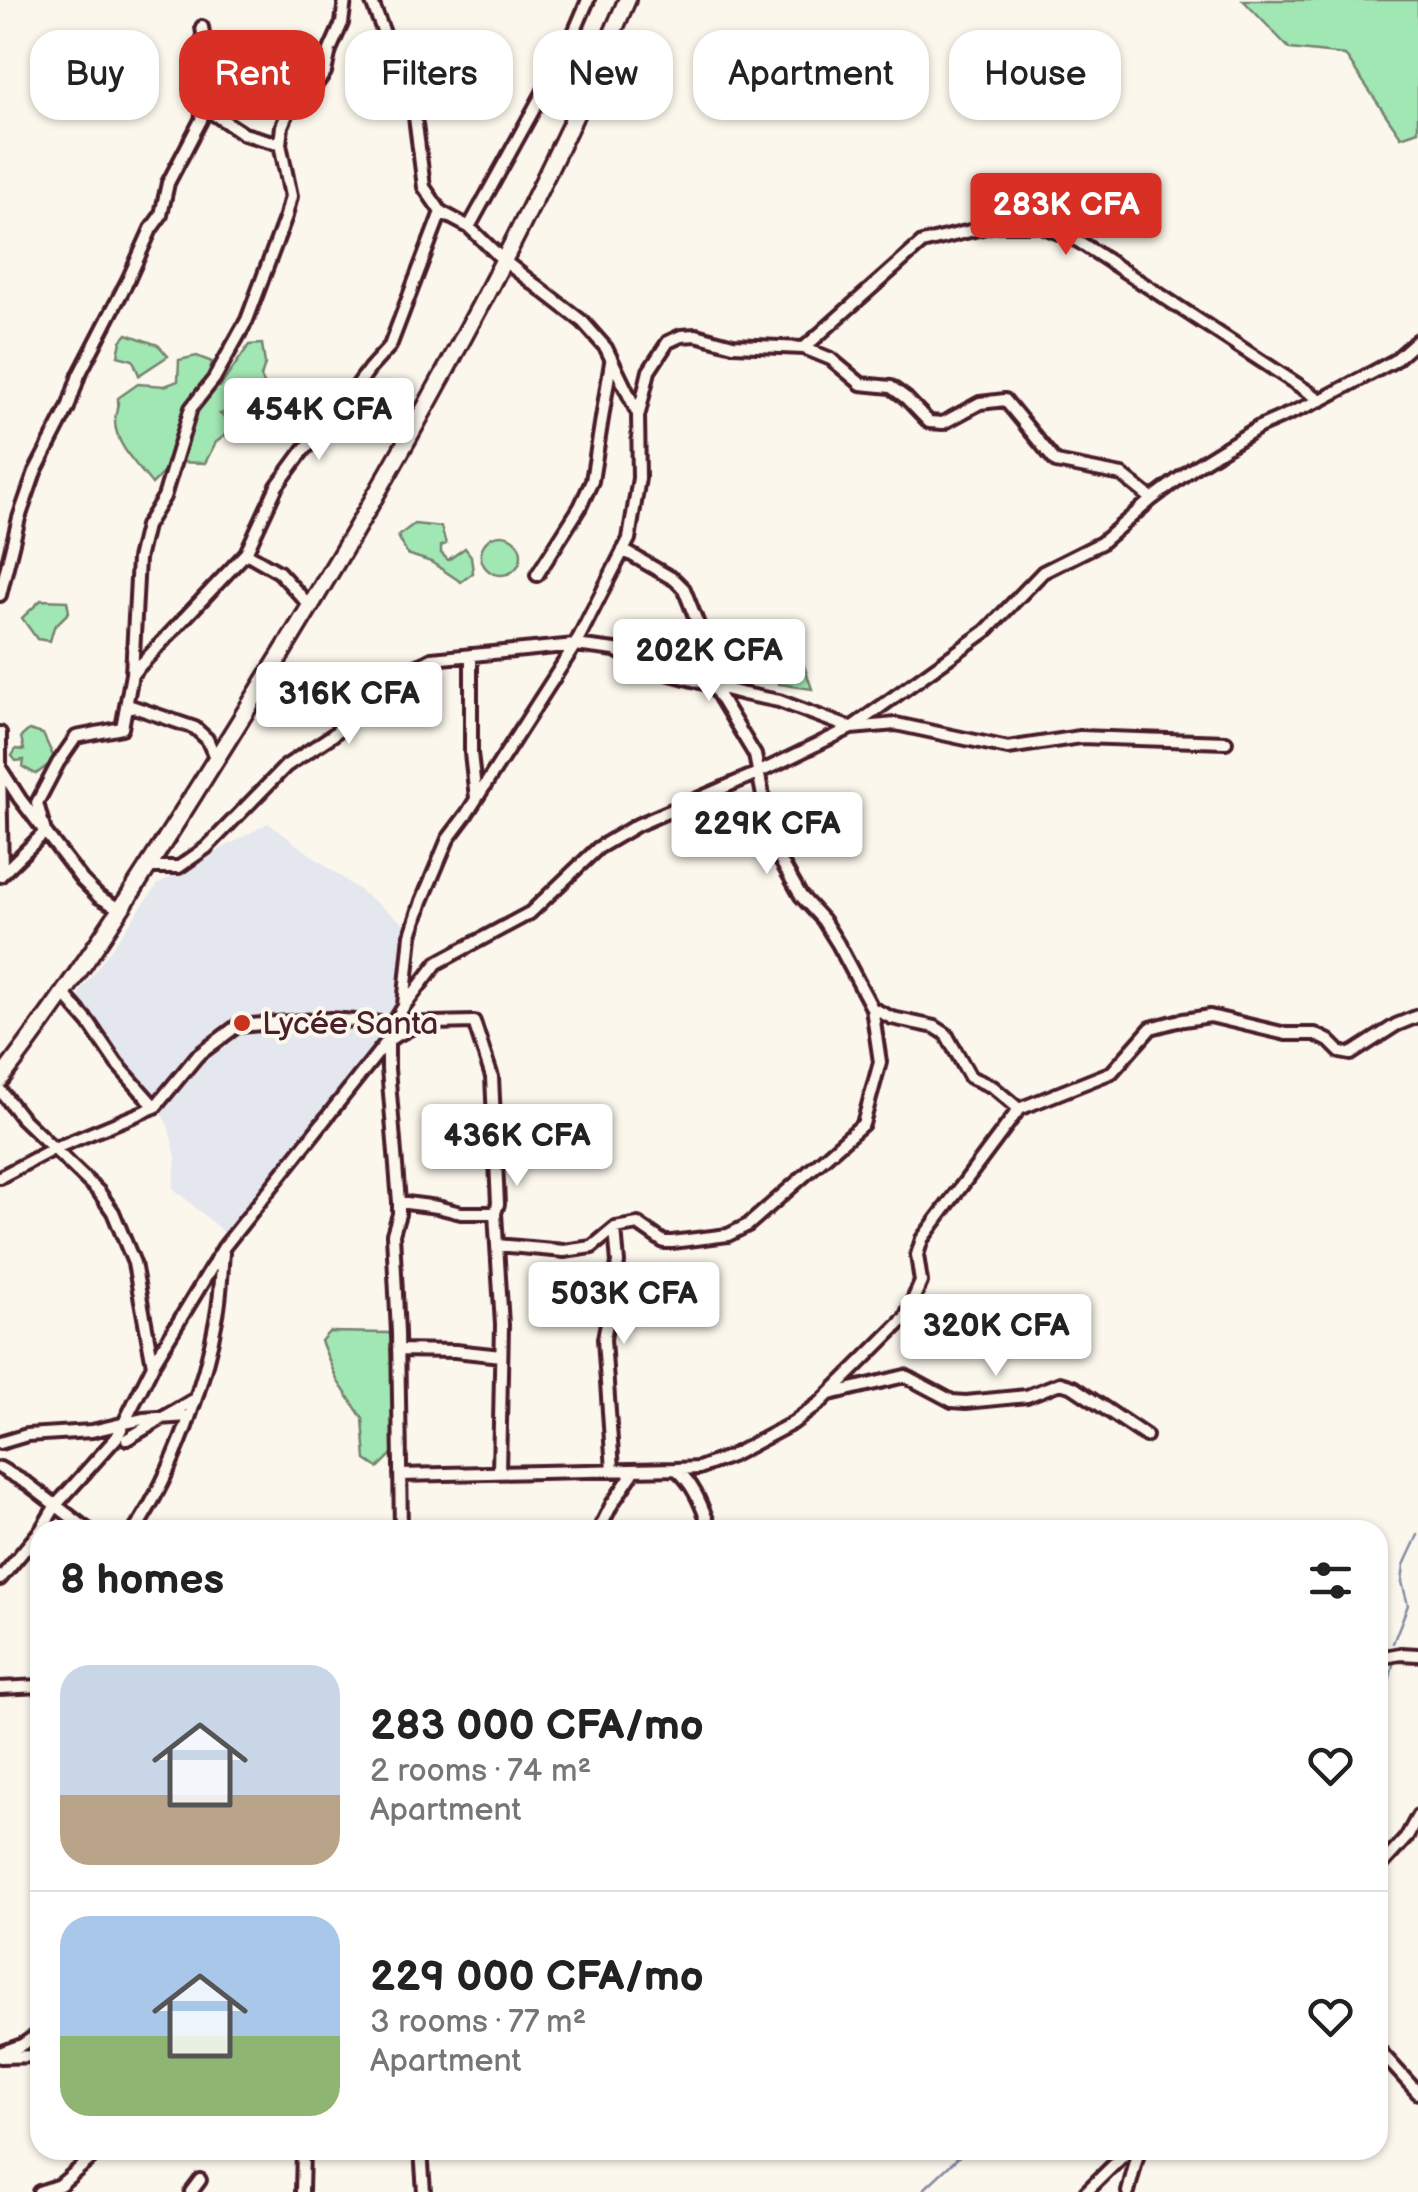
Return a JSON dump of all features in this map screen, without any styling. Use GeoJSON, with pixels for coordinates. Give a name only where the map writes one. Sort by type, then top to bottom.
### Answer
{"type":"FeatureCollection","features":[{"type":"Feature","properties":{"kind":"highway"},"geometry":{"type":"LineString","coordinates":[[0,1080],[148,867],[311,607],[417,422],[503,260],[627,0]]}},
{"type":"Feature","properties":{"kind":"street"},"geometry":{"type":"LineString","coordinates":[[45,832],[37,803],[76,737],[122,728],[132,674],[138,559],[146,526],[164,497],[191,408],[214,380],[248,320],[291,196],[280,144],[282,126],[292,103],[326,72],[345,0]]}},
{"type":"Feature","properties":{"kind":"street"},"geometry":{"type":"LineString","coordinates":[[372,0],[414,109],[424,187],[440,212],[469,227],[503,260],[583,322],[606,348],[638,414]]}},
{"type":"Feature","properties":{"kind":"street"},"geometry":{"type":"LineString","coordinates":[[469,227],[567,49],[588,0]]}},
{"type":"Feature","properties":{"kind":"street"},"geometry":{"type":"LineString","coordinates":[[0,596],[35,472],[68,408],[79,374],[161,215],[168,182],[201,120]]}},
{"type":"Feature","properties":{"kind":"street"},"geometry":{"type":"LineString","coordinates":[[223,120],[244,134],[280,144]]}},
{"type":"Feature","properties":{"kind":"street"},"geometry":{"type":"LineString","coordinates":[[132,674],[246,553],[277,486],[390,346],[440,212]]}},
{"type":"Feature","properties":{"kind":"street"},"geometry":{"type":"LineString","coordinates":[[804,348],[922,243],[994,226],[1040,226],[1078,241],[1321,400]]}},
{"type":"Feature","properties":{"kind":"street"},"geometry":{"type":"LineString","coordinates":[[404,1006],[411,934],[448,838],[575,645],[628,539],[639,478],[638,414],[648,371],[668,342],[696,335],[733,345],[804,348],[830,360],[861,384],[890,387],[930,422],[944,423],[980,403],[1005,400],[1056,462],[1122,475],[1152,499]]}},
{"type":"Feature","properties":{"kind":"street"},"geometry":{"type":"LineString","coordinates":[[402,1520],[393,1234],[399,1202],[388,1040],[404,1006],[437,963],[530,914],[598,848],[637,825],[852,728],[986,632],[1043,572],[1101,542],[1196,466],[1259,427],[1394,361],[1418,340]]}},
{"type":"Feature","properties":{"kind":"street"},"geometry":{"type":"LineString","coordinates":[[537,575],[592,481],[612,360]]}},
{"type":"Feature","properties":{"kind":"street"},"geometry":{"type":"LineString","coordinates":[[497,1245],[564,1251],[592,1247],[615,1228],[638,1224],[664,1242],[728,1235],[748,1225],[862,1124],[880,1062],[872,1008],[838,944],[801,896],[781,861],[770,832],[755,755],[712,684],[703,658],[703,637],[684,590],[676,580],[623,550]]}},
{"type":"Feature","properties":{"kind":"street"},"geometry":{"type":"LineString","coordinates":[[246,553],[279,572],[311,607]]}},
{"type":"Feature","properties":{"kind":"street"},"geometry":{"type":"LineString","coordinates":[[148,867],[179,867],[206,848],[286,766],[333,735],[391,680],[432,659],[575,645],[615,650],[650,668],[778,701],[852,728],[896,724],[1008,748],[1080,736],[1226,742]]}},
{"type":"Feature","properties":{"kind":"street"},"geometry":{"type":"LineString","coordinates":[[471,655],[471,753],[476,800]]}},
{"type":"Feature","properties":{"kind":"street"},"geometry":{"type":"LineString","coordinates":[[128,706],[195,728],[208,738],[216,759]]}},
{"type":"Feature","properties":{"kind":"street"},"geometry":{"type":"LineString","coordinates":[[0,733],[0,768],[82,880],[99,897],[120,909]]}},
{"type":"Feature","properties":{"kind":"street"},"geometry":{"type":"LineString","coordinates":[[0,768],[1,874]]}},
{"type":"Feature","properties":{"kind":"street"},"geometry":{"type":"LineString","coordinates":[[1,874],[45,832]]}},
{"type":"Feature","properties":{"kind":"street"},"geometry":{"type":"LineString","coordinates":[[62,993],[155,1107]]}},
{"type":"Feature","properties":{"kind":"street"},"geometry":{"type":"LineString","coordinates":[[872,1008],[946,1034],[970,1077],[993,1087],[1020,1110]]}},
{"type":"Feature","properties":{"kind":"street"},"geometry":{"type":"LineString","coordinates":[[400,1475],[699,1468],[749,1448],[793,1424],[830,1394],[904,1318],[921,1282],[917,1256],[922,1238],[1020,1110],[1112,1072],[1151,1028],[1177,1021],[1210,1016],[1286,1034],[1315,1034],[1340,1052],[1351,1054],[1396,1025],[1418,1016]]}},
{"type":"Feature","properties":{"kind":"street"},"geometry":{"type":"LineString","coordinates":[[0,1177],[52,1149],[155,1107],[197,1056],[237,1026],[330,1019],[393,1024],[474,1022],[492,1077],[502,1326],[499,1472]]}},
{"type":"Feature","properties":{"kind":"street"},"geometry":{"type":"LineString","coordinates":[[46,1520],[117,1437],[153,1364],[224,1247],[388,1040],[422,1022]]}},
{"type":"Feature","properties":{"kind":"street"},"geometry":{"type":"LineString","coordinates":[[0,1090],[21,1118],[99,1192],[113,1212],[134,1263],[153,1364]]}},
{"type":"Feature","properties":{"kind":"street"},"geometry":{"type":"LineString","coordinates":[[399,1202],[461,1213],[495,1213]]}},
{"type":"Feature","properties":{"kind":"street"},"geometry":{"type":"LineString","coordinates":[[613,1470],[604,1339],[618,1262],[615,1228]]}},
{"type":"Feature","properties":{"kind":"street"},"geometry":{"type":"LineString","coordinates":[[141,1520],[154,1500],[196,1398],[218,1312],[224,1247]]}},
{"type":"Feature","properties":{"kind":"street"},"geometry":{"type":"LineString","coordinates":[[398,1350],[502,1356]]}},
{"type":"Feature","properties":{"kind":"street"},"geometry":{"type":"LineString","coordinates":[[830,1394],[905,1376],[952,1401],[966,1402],[1027,1396],[1060,1383],[1146,1436]]}},
{"type":"Feature","properties":{"kind":"street"},"geometry":{"type":"LineString","coordinates":[[127,1439],[196,1398]]}},
{"type":"Feature","properties":{"kind":"street"},"geometry":{"type":"LineString","coordinates":[[0,1443],[28,1435],[92,1431],[126,1422],[190,1416]]}},
{"type":"Feature","properties":{"kind":"street"},"geometry":{"type":"LineString","coordinates":[[0,1468],[75,1520]]}},
{"type":"Feature","properties":{"kind":"street"},"geometry":{"type":"LineString","coordinates":[[676,1469],[688,1480],[707,1520]]}},
{"type":"Feature","properties":{"kind":"street"},"geometry":{"type":"LineString","coordinates":[[605,1520],[635,1470]]}},
{"type":"Feature","properties":{"kind":"street"},"geometry":{"type":"LineString","coordinates":[[609,1512],[609,1520]]}},
{"type":"Feature","properties":{"kind":"street"},"geometry":{"type":"LineString","coordinates":[[0,1579],[30,1542]]}},
{"type":"Feature","properties":{"kind":"street"},"geometry":{"type":"LineString","coordinates":[[1388,1656],[1418,1655]]}},
{"type":"Feature","properties":{"kind":"street"},"geometry":{"type":"LineString","coordinates":[[0,1688],[30,1686]]}},
{"type":"Feature","properties":{"kind":"street"},"geometry":{"type":"LineString","coordinates":[[1388,1857],[1406,1838],[1418,1816]]}},
{"type":"Feature","properties":{"kind":"street"},"geometry":{"type":"LineString","coordinates":[[1393,1851],[1418,1840]]}},
{"type":"Feature","properties":{"kind":"street"},"geometry":{"type":"LineString","coordinates":[[0,2055],[30,2039]]}},
{"type":"Feature","properties":{"kind":"street"},"geometry":{"type":"LineString","coordinates":[[0,2055],[30,2056]]}},
{"type":"Feature","properties":{"kind":"street"},"geometry":{"type":"LineString","coordinates":[[1388,2060],[1418,2093]]}},
{"type":"Feature","properties":{"kind":"street"},"geometry":{"type":"LineString","coordinates":[[39,2192],[60,2185],[89,2160]]}},
{"type":"Feature","properties":{"kind":"street"},"geometry":{"type":"LineString","coordinates":[[302,2192],[304,2160]]}},
{"type":"Feature","properties":{"kind":"street"},"geometry":{"type":"LineString","coordinates":[[422,2160],[424,2192]]}},
{"type":"Feature","properties":{"kind":"street"},"geometry":{"type":"LineString","coordinates":[[1086,2192],[1119,2160]]}},
{"type":"Feature","properties":{"kind":"street"},"geometry":{"type":"LineString","coordinates":[[1128,2192],[1136,2160]]}},
{"type":"Feature","properties":{"kind":"street"},"geometry":{"type":"LineString","coordinates":[[190,2192],[200,2180]]}},
{"type":"Feature","properties":{"kind":"shaded area","name":"Lycée Santa"},"geometry":{"type":"Polygon","coordinates":[[[268,823],[417,933],[387,1037],[228,1236],[173,1188],[176,1157],[168,1125],[82,1009],[79,993],[158,884],[268,823]]]}},
{"type":"Feature","properties":{"kind":"green space"},"geometry":{"type":"Polygon","coordinates":[[[1243,0],[1418,0],[1418,131],[1401,137],[1345,55],[1290,49],[1243,0]]]}},
{"type":"Feature","properties":{"kind":"green space"},"geometry":{"type":"Polygon","coordinates":[[[127,334],[158,345],[168,356],[139,375],[133,360],[118,356],[127,334]]]}},
{"type":"Feature","properties":{"kind":"green space"},"geometry":{"type":"Polygon","coordinates":[[[262,344],[265,364],[261,377],[270,396],[253,412],[233,409],[220,414],[238,426],[216,442],[205,463],[174,462],[152,484],[119,439],[115,421],[118,398],[138,384],[165,386],[178,381],[179,360],[197,356],[212,362],[205,386],[220,387],[249,345],[262,344]]]}},
{"type":"Feature","properties":{"kind":"green space"},"geometry":{"type":"Polygon","coordinates":[[[414,524],[441,527],[446,544],[441,546],[441,553],[448,560],[465,548],[471,556],[473,573],[461,582],[431,562],[407,554],[398,536],[414,524]]]}},
{"type":"Feature","properties":{"kind":"green space"},"geometry":{"type":"Polygon","coordinates":[[[501,535],[515,541],[521,555],[515,569],[501,575],[487,569],[481,555],[487,541],[501,535]]]}},
{"type":"Feature","properties":{"kind":"green space"},"geometry":{"type":"Polygon","coordinates":[[[41,600],[67,601],[69,612],[54,627],[50,641],[37,639],[22,618],[41,600]]]}},
{"type":"Feature","properties":{"kind":"green space"},"geometry":{"type":"Polygon","coordinates":[[[780,634],[798,648],[812,689],[779,684],[782,664],[763,655],[744,662],[738,655],[756,639],[780,634]]]}},
{"type":"Feature","properties":{"kind":"green space"},"geometry":{"type":"Polygon","coordinates":[[[29,730],[43,734],[55,760],[36,774],[23,767],[24,760],[16,761],[12,756],[16,749],[24,750],[21,737],[29,730]]]}},
{"type":"Feature","properties":{"kind":"green space"},"geometry":{"type":"Polygon","coordinates":[[[329,1332],[389,1333],[394,1344],[393,1453],[378,1468],[366,1460],[363,1419],[337,1380],[321,1341],[329,1332]]]}},
{"type":"Feature","properties":{"kind":"waterway"},"geometry":{"type":"LineString","coordinates":[[1393,1643],[1408,1605],[1402,1582],[1404,1565],[1418,1535]]}},
{"type":"Feature","properties":{"kind":"waterway"},"geometry":{"type":"LineString","coordinates":[[1388,1686],[1394,1660]]}},
{"type":"Feature","properties":{"kind":"waterway"},"geometry":{"type":"LineString","coordinates":[[921,2192],[955,2160]]}},
{"type":"Feature","properties":{"kind":"place","name":"Lycée Santa"},"geometry":{"type":"Point","coordinates":[242,1023]}}]}
